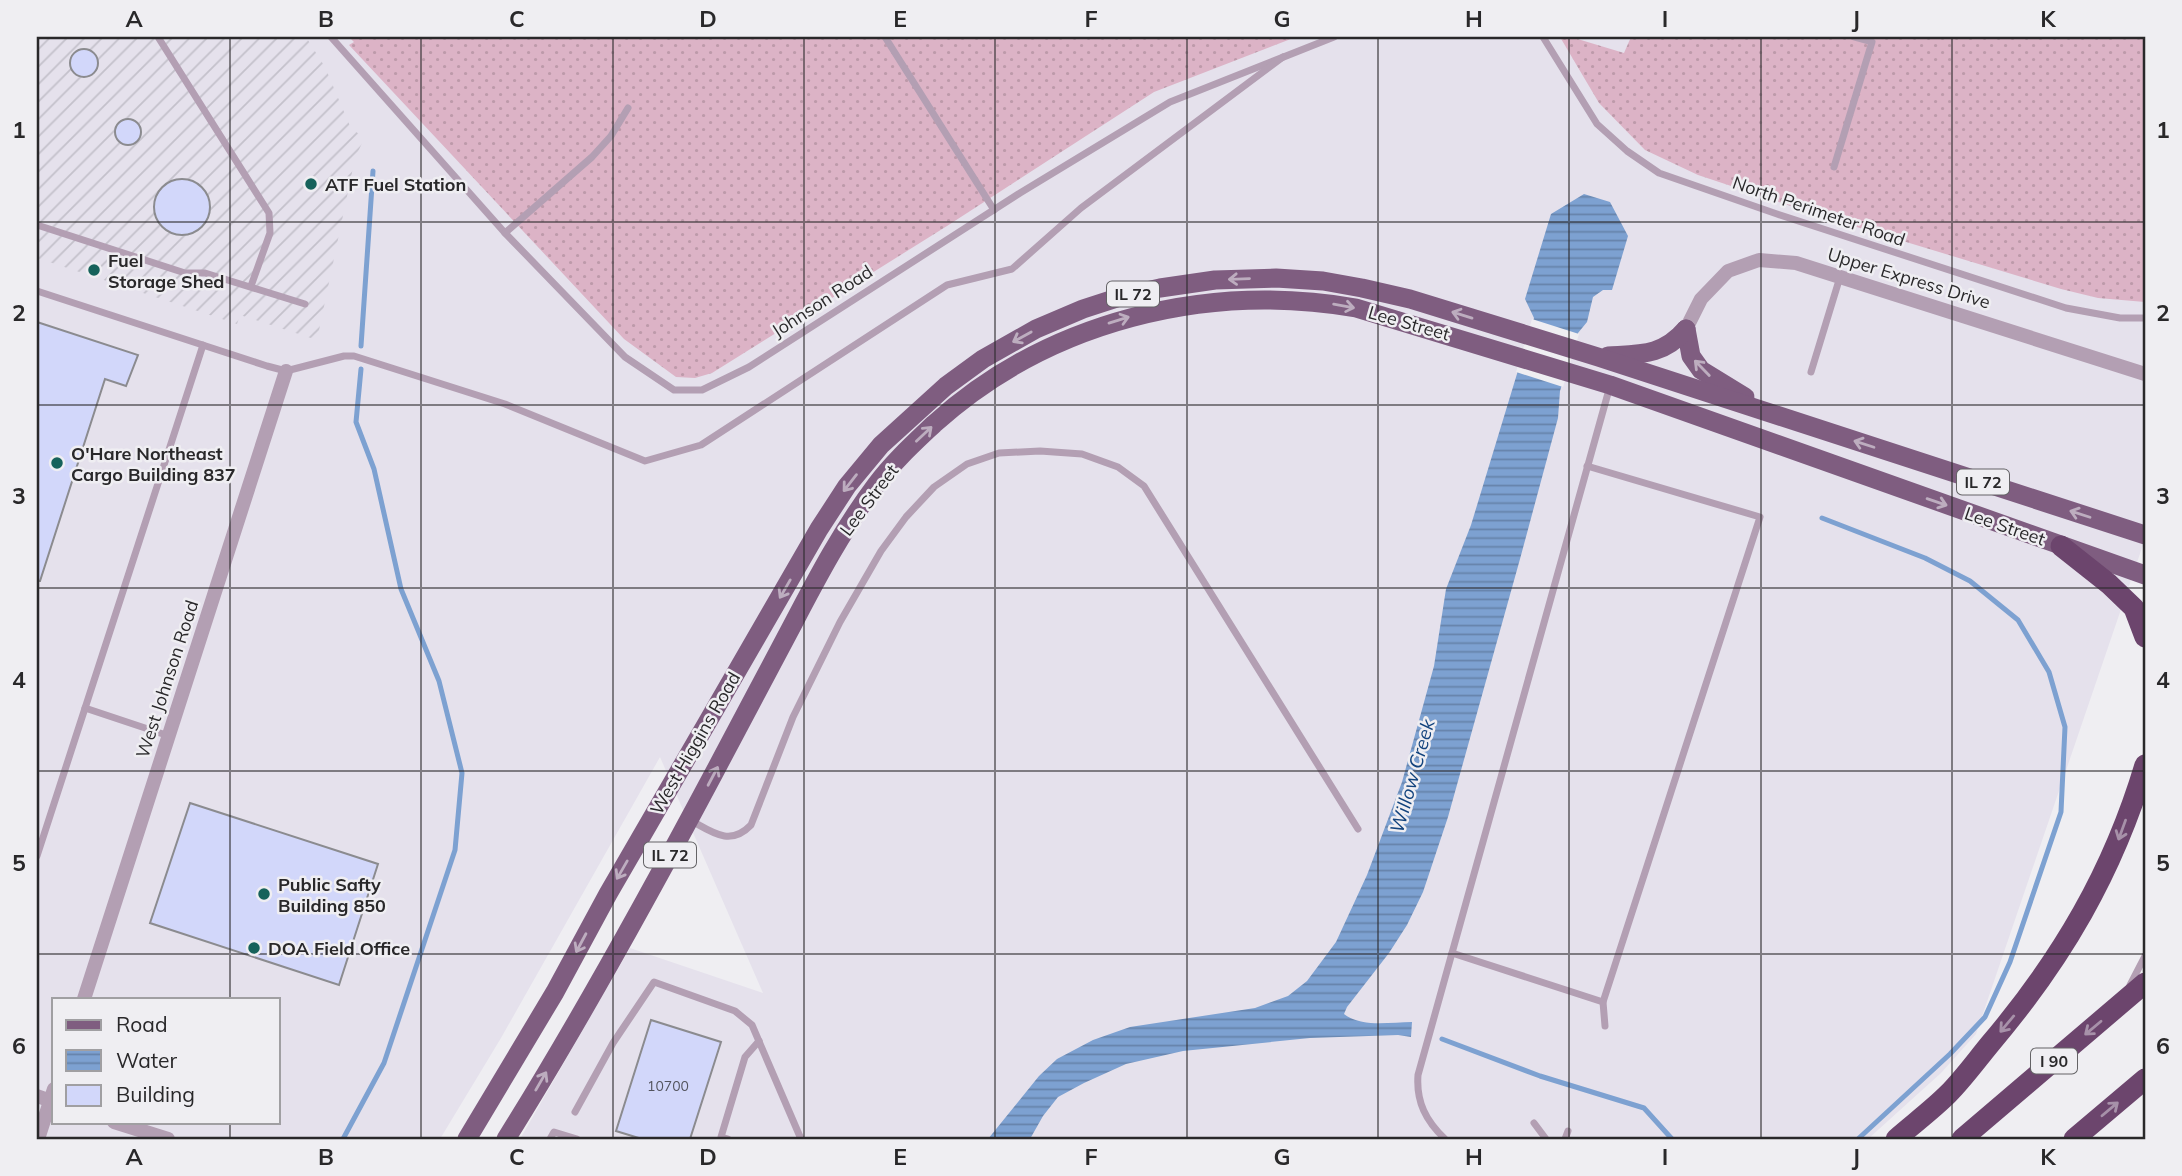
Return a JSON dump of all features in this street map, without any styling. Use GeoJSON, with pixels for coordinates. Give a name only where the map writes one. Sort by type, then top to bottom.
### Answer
{"type":"FeatureCollection","features":[{"type":"Feature","properties":{"kind":"highway"},"geometry":{"type":"LineString","coordinates":[[2061,546],[2109,584],[2134,608],[2145,638]]}},
{"type":"Feature","properties":{"kind":"highway"},"geometry":{"type":"LineString","coordinates":[[1896,1139],[1949,1093],[2045,975],[2081,919],[2110,859],[2145,765]]}},
{"type":"Feature","properties":{"kind":"highway","name":"I 90"},"geometry":{"type":"LineString","coordinates":[[1962,1139],[2145,983]]}},
{"type":"Feature","properties":{"kind":"highway"},"geometry":{"type":"LineString","coordinates":[[2074,1139],[2145,1079]]}},
{"type":"Feature","properties":{"kind":"main road","name":"Lee Street"},"geometry":{"type":"LineString","coordinates":[[819,529],[847,486],[881,445],[946,386],[983,359],[1036,329],[1083,309],[1160,288],[1215,279],[1276,278],[1323,281],[1410,299],[2145,534]]}},
{"type":"Feature","properties":{"kind":"main road","name":"Lee Street"},"geometry":{"type":"LineString","coordinates":[[824,565],[878,481],[917,440],[948,412],[1000,375],[1045,348],[1116,321],[1164,309],[1218,301],[1277,300],[1319,301],[1356,308],[1521,357],[1610,385],[2061,546]]}},
{"type":"Feature","properties":{"kind":"main road"},"geometry":{"type":"LineString","coordinates":[[1598,357],[1651,353],[1670,344],[1686,328]]}},
{"type":"Feature","properties":{"kind":"main road"},"geometry":{"type":"LineString","coordinates":[[1686,328],[1691,356],[1701,370],[1780,417]]}},
{"type":"Feature","properties":{"kind":"main road","name":"West Higgins Road"},"geometry":{"type":"LineString","coordinates":[[467,1139],[555,992],[608,894],[819,529]]}},
{"type":"Feature","properties":{"kind":"main road","name":"IL 72"},"geometry":{"type":"LineString","coordinates":[[2061,546],[2145,575]]}},
{"type":"Feature","properties":{"kind":"main road","name":"West Higgins Road"},"geometry":{"type":"LineString","coordinates":[[506,1139],[689,820],[824,565]]}},
{"type":"Feature","properties":{"kind":"street","name":"Upper Express Drive"},"geometry":{"type":"LineString","coordinates":[[1686,328],[1701,299],[1728,271],[1759,261],[1796,263],[2145,373]]}},
{"type":"Feature","properties":{"kind":"street","name":"West Johnson Road"},"geometry":{"type":"LineString","coordinates":[[83,998],[286,371]]}},
{"type":"Feature","properties":{"kind":"street"},"geometry":{"type":"LineString","coordinates":[[38,1139],[49,1097]]}},
{"type":"Feature","properties":{"kind":"street"},"geometry":{"type":"LineString","coordinates":[[120,1124],[168,1139]]}},
{"type":"Feature","properties":{"kind":"lane"},"geometry":{"type":"LineString","coordinates":[[158,37],[269,213],[270,233],[251,286]]}},
{"type":"Feature","properties":{"kind":"lane","name":"Johnson Road"},"geometry":{"type":"LineString","coordinates":[[331,37],[505,233],[625,357],[674,390],[702,390],[749,367],[994,209],[1170,102],[1334,37]]}},
{"type":"Feature","properties":{"kind":"lane"},"geometry":{"type":"LineString","coordinates":[[885,37],[994,209]]}},
{"type":"Feature","properties":{"kind":"lane","name":"North Perimeter Road"},"geometry":{"type":"LineString","coordinates":[[1543,37],[1597,124],[1627,151],[1659,173],[1777,215],[2066,308],[2120,318],[2145,318]]}},
{"type":"Feature","properties":{"kind":"lane"},"geometry":{"type":"LineString","coordinates":[[1834,167],[1873,40],[1854,37]]}},
{"type":"Feature","properties":{"kind":"lane"},"geometry":{"type":"LineString","coordinates":[[37,291],[286,371],[344,356],[354,356],[505,404],[645,461],[701,445],[947,285],[1012,269],[1081,208],[1283,57]]}},
{"type":"Feature","properties":{"kind":"lane"},"geometry":{"type":"LineString","coordinates":[[505,233],[592,157],[611,136],[628,108]]}},
{"type":"Feature","properties":{"kind":"lane"},"geometry":{"type":"LineString","coordinates":[[37,225],[185,273],[205,273],[304,304]]}},
{"type":"Feature","properties":{"kind":"lane"},"geometry":{"type":"LineString","coordinates":[[1811,372],[1840,277]]}},
{"type":"Feature","properties":{"kind":"lane"},"geometry":{"type":"LineString","coordinates":[[37,856],[203,345]]}},
{"type":"Feature","properties":{"kind":"lane"},"geometry":{"type":"LineString","coordinates":[[1445,1139],[1423,1110],[1417,1092],[1418,1075],[1610,385]]}},
{"type":"Feature","properties":{"kind":"lane"},"geometry":{"type":"LineString","coordinates":[[689,820],[726,837],[742,834],[751,825],[793,717],[840,622],[881,551],[905,517],[934,487],[967,464],[999,453],[1040,451],[1082,454],[1118,467],[1144,486],[1358,829]]}},
{"type":"Feature","properties":{"kind":"lane"},"geometry":{"type":"LineString","coordinates":[[1587,466],[1760,517],[1603,1002],[1605,1026]]}},
{"type":"Feature","properties":{"kind":"lane"},"geometry":{"type":"LineString","coordinates":[[85,708],[169,736]]}},
{"type":"Feature","properties":{"kind":"lane"},"geometry":{"type":"LineString","coordinates":[[1452,953],[1603,1002]]}},
{"type":"Feature","properties":{"kind":"lane"},"geometry":{"type":"LineString","coordinates":[[2120,1005],[2145,956]]}},
{"type":"Feature","properties":{"kind":"lane"},"geometry":{"type":"LineString","coordinates":[[575,1112],[613,1043],[654,982],[735,1011],[752,1025],[801,1139]]}},
{"type":"Feature","properties":{"kind":"lane"},"geometry":{"type":"LineString","coordinates":[[728,1139],[721,1137],[745,1057],[759,1041]]}},
{"type":"Feature","properties":{"kind":"lane"},"geometry":{"type":"LineString","coordinates":[[1534,1123],[1546,1139]]}},
{"type":"Feature","properties":{"kind":"lane"},"geometry":{"type":"LineString","coordinates":[[1565,1139],[1568,1131]]}},
{"type":"Feature","properties":{"kind":"lane"},"geometry":{"type":"LineString","coordinates":[[550,1139],[554,1132],[577,1139]]}},
{"type":"Feature","properties":{"kind":"shaded area"},"geometry":{"type":"Polygon","coordinates":[[[37,37],[2145,37],[2145,539],[1976,1034],[1941,1073],[1868,1139],[520,1139],[630,948],[763,993],[660,757],[501,1038],[440,1139],[37,1139],[37,37]]]}},
{"type":"Feature","properties":{"kind":"shaded area"},"geometry":{"type":"Polygon","coordinates":[[[37,37],[306,37],[325,67],[350,126],[364,139],[355,158],[317,340],[240,315],[237,324],[37,258],[37,37]]]}},
{"type":"Feature","properties":{"kind":"shaded area"},"geometry":{"type":"Polygon","coordinates":[[[349,37],[1296,37],[1154,92],[712,373],[695,378],[676,377],[624,339],[349,45],[354,42],[349,37]]]}},
{"type":"Feature","properties":{"kind":"shaded area"},"geometry":{"type":"Polygon","coordinates":[[[1560,37],[1571,37],[1624,53],[1631,37],[2145,37],[2145,302],[2098,298],[2061,289],[1827,218],[1698,175],[1645,150],[1599,103],[1560,37]]]}},
{"type":"Feature","properties":{"kind":"water","name":"Willow Creek"},"geometry":{"type":"Polygon","coordinates":[[[1584,194],[1610,202],[1628,236],[1612,290],[1603,290],[1593,297],[1587,322],[1578,333],[1560,391],[1558,418],[1520,559],[1448,817],[1423,892],[1389,953],[1344,1014],[1368,1023],[1412,1022],[1411,1037],[1398,1035],[1310,1038],[1183,1051],[1126,1064],[1058,1097],[1030,1139],[988,1139],[1039,1076],[1057,1059],[1093,1040],[1130,1027],[1255,1008],[1288,996],[1307,981],[1336,942],[1367,875],[1402,782],[1434,666],[1446,589],[1471,525],[1534,318],[1525,299],[1551,214],[1584,194]]]}},
{"type":"Feature","properties":{"kind":"pier"},"geometry":{"type":"Polygon","coordinates":[[[1532,319],[1579,334],[1563,387],[1516,372],[1532,319]]]}},
{"type":"Feature","properties":{"kind":"building"},"geometry":{"type":"Polygon","coordinates":[[[84,49],[94,53],[98,63],[94,73],[84,77],[74,73],[70,63],[74,53],[84,49]]]}},
{"type":"Feature","properties":{"kind":"building"},"geometry":{"type":"Polygon","coordinates":[[[128,119],[137,123],[141,132],[137,141],[128,145],[119,141],[115,132],[119,123],[128,119]]]}},
{"type":"Feature","properties":{"kind":"building"},"geometry":{"type":"Polygon","coordinates":[[[182,179],[202,187],[210,207],[202,227],[182,235],[162,227],[154,207],[162,187],[182,179]]]}},
{"type":"Feature","properties":{"kind":"building","name":"O'Hare Northeast Cargo Building 837"},"geometry":{"type":"Polygon","coordinates":[[[37,322],[138,355],[126,386],[105,379],[40,581],[37,581],[37,322]]]}},
{"type":"Feature","properties":{"kind":"building","name":"Public Safty Building 850"},"geometry":{"type":"Polygon","coordinates":[[[190,803],[378,864],[339,985],[150,923],[190,803]]]}},
{"type":"Feature","properties":{"kind":"building"},"geometry":{"type":"Polygon","coordinates":[[[651,1020],[721,1042],[690,1139],[642,1139],[616,1131],[651,1020]]]}},
{"type":"Feature","properties":{"kind":"waterway"},"geometry":{"type":"LineString","coordinates":[[361,346],[373,171]]}},
{"type":"Feature","properties":{"kind":"waterway"},"geometry":{"type":"LineString","coordinates":[[343,1139],[384,1063],[455,850],[462,773],[439,681],[401,589],[374,469],[356,422],[361,369]]}},
{"type":"Feature","properties":{"kind":"waterway"},"geometry":{"type":"LineString","coordinates":[[1822,518],[1925,558],[1970,581],[2018,620],[2049,672],[2065,727],[2061,812],[2010,962],[1985,1017],[1950,1054],[1858,1139]]}},
{"type":"Feature","properties":{"kind":"waterway"},"geometry":{"type":"LineString","coordinates":[[1442,1039],[1540,1076],[1644,1108],[1672,1139]]}},
{"type":"Feature","properties":{"kind":"place","name":"ATF Fuel Station"},"geometry":{"type":"Point","coordinates":[311,184]}},
{"type":"Feature","properties":{"kind":"place","name":"Fuel Storage Shed"},"geometry":{"type":"Point","coordinates":[94,270]}},
{"type":"Feature","properties":{"kind":"place","name":"O'Hare Northeast Cargo Building 837"},"geometry":{"type":"Point","coordinates":[57,463]}},
{"type":"Feature","properties":{"kind":"place","name":"Public Safty Building 850"},"geometry":{"type":"Point","coordinates":[264,894]}},
{"type":"Feature","properties":{"kind":"place","name":"DOA Field Office"},"geometry":{"type":"Point","coordinates":[254,948]}}]}
